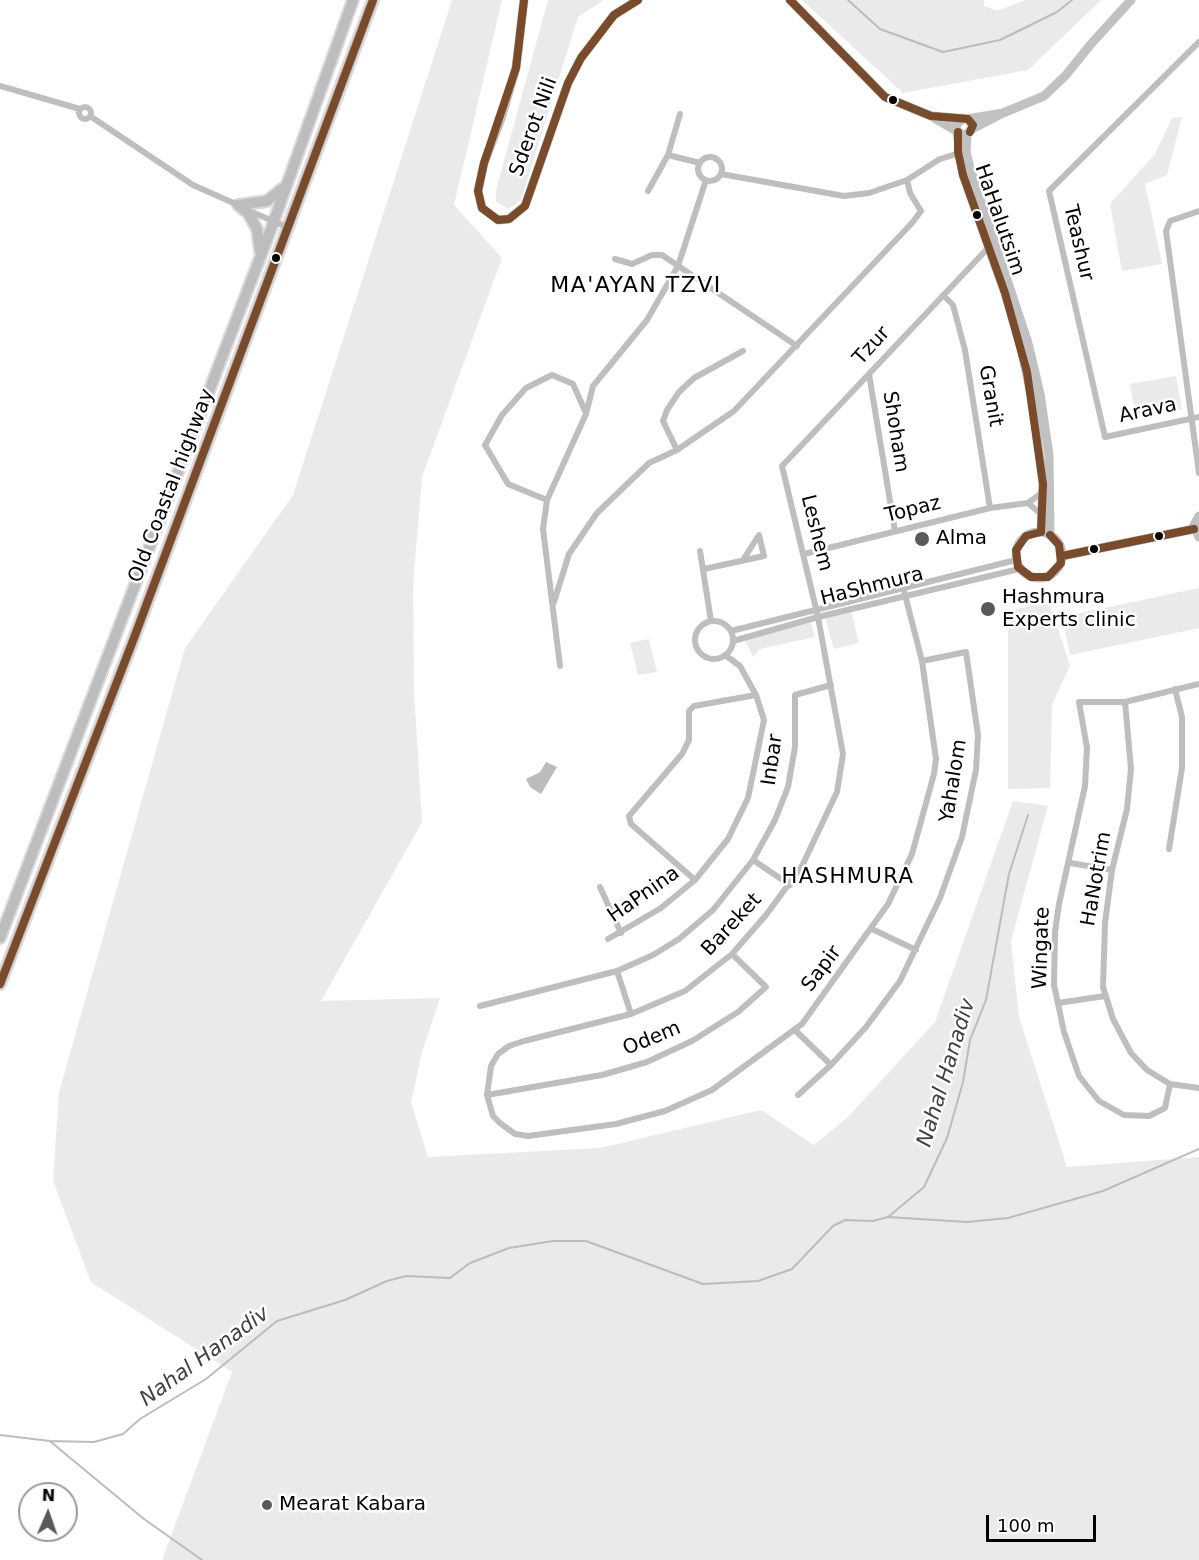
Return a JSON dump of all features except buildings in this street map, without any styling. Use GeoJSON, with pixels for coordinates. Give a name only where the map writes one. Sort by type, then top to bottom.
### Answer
{"type":"FeatureCollection","features":[{"type":"Feature","properties":{"kind":"highway","name":"Old Coastal highway"},"geometry":{"type":"LineString","coordinates":[[0,938],[273,222],[352,0]]}},
{"type":"Feature","properties":{"kind":"highway","name":"Old Coastal highway"},"geometry":{"type":"LineString","coordinates":[[0,984],[134,638],[373,0]]}},
{"type":"Feature","properties":{"kind":"highway"},"geometry":{"type":"LineString","coordinates":[[238,205],[267,201],[285,185]]}},
{"type":"Feature","properties":{"kind":"highway"},"geometry":{"type":"LineString","coordinates":[[238,205],[248,213],[257,229],[260,256]]}},
{"type":"Feature","properties":{"kind":"street","name":"Sderot Nili"},"geometry":{"type":"LineString","coordinates":[[524,0],[516,68],[507,103],[484,163],[478,191],[482,208],[498,220],[509,219],[525,206],[568,83],[581,58],[614,15],[638,0]]}},
{"type":"Feature","properties":{"kind":"street"},"geometry":{"type":"LineString","coordinates":[[790,0],[885,97],[966,132]]}},
{"type":"Feature","properties":{"kind":"street"},"geometry":{"type":"LineString","coordinates":[[966,132],[1044,96],[1066,75],[1131,0]]}},
{"type":"Feature","properties":{"kind":"street","name":"Teashur"},"geometry":{"type":"LineString","coordinates":[[1105,437],[1049,190],[1199,42]]}},
{"type":"Feature","properties":{"kind":"street"},"geometry":{"type":"LineString","coordinates":[[0,86],[80,109],[89,108],[90,116],[193,185],[287,228]]}},
{"type":"Feature","properties":{"kind":"street"},"geometry":{"type":"LineString","coordinates":[[931,116],[965,118],[1003,113]]}},
{"type":"Feature","properties":{"kind":"street"},"geometry":{"type":"LineString","coordinates":[[648,191],[669,154],[680,114]]}},
{"type":"Feature","properties":{"kind":"street"},"geometry":{"type":"LineString","coordinates":[[965,118],[956,125],[966,132]]}},
{"type":"Feature","properties":{"kind":"street"},"geometry":{"type":"LineString","coordinates":[[965,118],[972,123],[966,132]]}},
{"type":"Feature","properties":{"kind":"street","name":"HaHalutsim"},"geometry":{"type":"LineString","coordinates":[[966,132],[962,152],[970,198],[1005,292],[1027,372],[1040,446],[1046,534]]}},
{"type":"Feature","properties":{"kind":"street"},"geometry":{"type":"LineString","coordinates":[[721,174],[844,196],[869,193],[907,180],[939,159],[962,152]]}},
{"type":"Feature","properties":{"kind":"street","name":"HaHalutsim"},"geometry":{"type":"LineString","coordinates":[[962,152],[1028,343],[1040,394],[1049,455],[1046,534]]}},
{"type":"Feature","properties":{"kind":"street"},"geometry":{"type":"LineString","coordinates":[[669,154],[700,163],[709,157],[716,159],[722,167],[721,174],[713,180],[706,180],[700,175],[700,163]]}},
{"type":"Feature","properties":{"kind":"street"},"geometry":{"type":"LineString","coordinates":[[560,666],[543,529],[548,500],[586,414],[593,386],[647,320],[678,266],[706,180]]}},
{"type":"Feature","properties":{"kind":"street"},"geometry":{"type":"LineString","coordinates":[[553,606],[568,554],[597,513],[649,463],[677,450],[734,411],[921,211],[910,193],[907,180]]}},
{"type":"Feature","properties":{"kind":"street"},"geometry":{"type":"LineString","coordinates":[[1199,211],[1170,221],[1166,231],[1199,473]]}},
{"type":"Feature","properties":{"kind":"street","name":"Tzur"},"geometry":{"type":"LineString","coordinates":[[782,466],[988,248]]}},
{"type":"Feature","properties":{"kind":"street"},"geometry":{"type":"LineString","coordinates":[[615,259],[632,264],[658,254],[797,346]]}},
{"type":"Feature","properties":{"kind":"street","name":"Granit"},"geometry":{"type":"LineString","coordinates":[[943,295],[953,305],[965,350],[990,508]]}},
{"type":"Feature","properties":{"kind":"street"},"geometry":{"type":"LineString","coordinates":[[677,450],[663,421],[667,410],[694,378],[743,351]]}},
{"type":"Feature","properties":{"kind":"street","name":"Shoham"},"geometry":{"type":"LineString","coordinates":[[869,374],[894,531]]}},
{"type":"Feature","properties":{"kind":"street"},"geometry":{"type":"LineString","coordinates":[[548,500],[508,484],[485,445],[502,415],[526,388],[552,375],[573,384],[586,414]]}},
{"type":"Feature","properties":{"kind":"street","name":"Arava"},"geometry":{"type":"LineString","coordinates":[[1105,437],[1199,417]]}},
{"type":"Feature","properties":{"kind":"street","name":"Leshem"},"geometry":{"type":"LineString","coordinates":[[782,466],[805,552],[816,608]]}},
{"type":"Feature","properties":{"kind":"street","name":"Topaz"},"geometry":{"type":"LineString","coordinates":[[805,552],[990,508],[1028,502],[1043,492]]}},
{"type":"Feature","properties":{"kind":"street"},"geometry":{"type":"LineString","coordinates":[[1028,502],[1043,516]]}},
{"type":"Feature","properties":{"kind":"street"},"geometry":{"type":"LineString","coordinates":[[1062,556],[1197,533],[1199,516]]}},
{"type":"Feature","properties":{"kind":"street"},"geometry":{"type":"LineString","coordinates":[[1031,533],[1046,534],[1059,545],[1062,556],[1058,568],[1048,577],[1031,577],[1018,565],[1016,550],[1021,540],[1031,533]]}},
{"type":"Feature","properties":{"kind":"street"},"geometry":{"type":"LineString","coordinates":[[700,551],[711,621]]}},
{"type":"Feature","properties":{"kind":"street"},"geometry":{"type":"LineString","coordinates":[[704,569],[743,560]]}},
{"type":"Feature","properties":{"kind":"street","name":"HaShmura"},"geometry":{"type":"LineString","coordinates":[[731,631],[903,586],[1018,565]]}},
{"type":"Feature","properties":{"kind":"street","name":"HaShmura"},"geometry":{"type":"LineString","coordinates":[[733,642],[818,617],[1018,565]]}},
{"type":"Feature","properties":{"kind":"street","name":"Sapir"},"geometry":{"type":"LineString","coordinates":[[487,1095],[493,1116],[515,1134],[528,1136],[616,1124],[665,1111],[712,1090],[796,1031],[888,904],[912,854],[934,774],[936,759],[922,661],[903,586]]}},
{"type":"Feature","properties":{"kind":"street","name":"Bareket"},"geometry":{"type":"LineString","coordinates":[[487,1095],[491,1066],[498,1054],[509,1046],[631,1014],[685,991],[732,954],[790,885],[837,792],[843,754],[816,608]]}},
{"type":"Feature","properties":{"kind":"street"},"geometry":{"type":"LineString","coordinates":[[711,621],[724,624],[731,631],[733,642],[725,655],[708,658],[696,647],[696,631],[711,621]]}},
{"type":"Feature","properties":{"kind":"street","name":"Yahalom"},"geometry":{"type":"LineString","coordinates":[[798,1095],[831,1065],[900,981],[940,898],[962,837],[976,770],[978,735],[966,652],[922,661]]}},
{"type":"Feature","properties":{"kind":"street","name":"HaPnina"},"geometry":{"type":"LineString","coordinates":[[608,939],[661,908],[695,880],[728,839],[748,798],[764,720],[756,695],[740,666],[725,655]]}},
{"type":"Feature","properties":{"kind":"street"},"geometry":{"type":"LineString","coordinates":[[1125,702],[1199,684]]}},
{"type":"Feature","properties":{"kind":"street","name":"Inbar"},"geometry":{"type":"LineString","coordinates":[[480,1006],[617,971],[653,955],[679,939],[713,910],[753,860],[775,819],[788,787],[795,747],[795,695],[831,685]]}},
{"type":"Feature","properties":{"kind":"street"},"geometry":{"type":"LineString","coordinates":[[1169,849],[1182,768],[1182,717],[1175,689]]}},
{"type":"Feature","properties":{"kind":"street"},"geometry":{"type":"LineString","coordinates":[[695,880],[631,824],[629,816],[682,754],[689,741],[689,711],[694,706],[756,695]]}},
{"type":"Feature","properties":{"kind":"street","name":"Wingate"},"geometry":{"type":"LineString","coordinates":[[1125,702],[1079,702],[1087,748],[1085,786],[1070,863],[1059,904],[1055,932],[1054,985],[1064,1032],[1079,1076],[1099,1101],[1124,1115],[1149,1116],[1165,1108],[1170,1084]]}},
{"type":"Feature","properties":{"kind":"street","name":"HaNotrim"},"geometry":{"type":"LineString","coordinates":[[1125,702],[1131,769],[1126,809],[1112,870],[1102,955],[1105,996],[1113,1019],[1131,1053],[1148,1070],[1170,1084],[1199,1088]]}},
{"type":"Feature","properties":{"kind":"street"},"geometry":{"type":"LineString","coordinates":[[753,860],[790,885]]}},
{"type":"Feature","properties":{"kind":"street"},"geometry":{"type":"LineString","coordinates":[[1070,863],[1112,870]]}},
{"type":"Feature","properties":{"kind":"street"},"geometry":{"type":"LineString","coordinates":[[600,888],[621,933]]}},
{"type":"Feature","properties":{"kind":"street"},"geometry":{"type":"LineString","coordinates":[[872,929],[916,950]]}},
{"type":"Feature","properties":{"kind":"street","name":"Odem"},"geometry":{"type":"LineString","coordinates":[[487,1095],[602,1075],[647,1062],[692,1041],[738,1012],[766,987],[732,954]]}},
{"type":"Feature","properties":{"kind":"street"},"geometry":{"type":"LineString","coordinates":[[617,971],[631,1014]]}},
{"type":"Feature","properties":{"kind":"street"},"geometry":{"type":"LineString","coordinates":[[1058,1003],[1105,996]]}},
{"type":"Feature","properties":{"kind":"street"},"geometry":{"type":"LineString","coordinates":[[796,1031],[831,1065]]}},
{"type":"Feature","properties":{"kind":"shaded area"},"geometry":{"type":"Polygon","coordinates":[[[452,0],[502,0],[454,205],[502,258],[422,477],[413,584],[414,690],[422,822],[321,1001],[440,998],[422,1052],[411,1102],[428,1157],[600,1148],[761,1110],[814,1145],[848,1117],[935,1022],[1013,801],[1048,806],[1011,941],[1019,1017],[1067,1167],[1199,1157],[1199,1560],[162,1560],[232,1372],[91,1282],[53,1181],[59,1092],[185,648],[293,495],[452,0]]]}},
{"type":"Feature","properties":{"kind":"shaded area"},"geometry":{"type":"Polygon","coordinates":[[[548,0],[604,0],[578,17],[521,200],[509,209],[496,202],[496,190],[548,0]]]}},
{"type":"Feature","properties":{"kind":"shaded area"},"geometry":{"type":"Polygon","coordinates":[[[802,0],[984,0],[984,6],[997,11],[1025,0],[1101,0],[1028,70],[903,93],[802,0]]]}},
{"type":"Feature","properties":{"kind":"shaded area"},"geometry":{"type":"Polygon","coordinates":[[[1182,117],[1167,175],[1145,184],[1162,264],[1122,271],[1110,204],[1155,154],[1172,118],[1182,117]]]}},
{"type":"Feature","properties":{"kind":"shaded area"},"geometry":{"type":"Polygon","coordinates":[[[1176,376],[1182,409],[1136,417],[1130,384],[1176,376]]]}},
{"type":"Feature","properties":{"kind":"shaded area"},"geometry":{"type":"Polygon","coordinates":[[[1199,588],[1199,628],[1070,655],[1062,617],[1199,588]]]}},
{"type":"Feature","properties":{"kind":"shaded area"},"geometry":{"type":"Polygon","coordinates":[[[1049,602],[1070,665],[1052,705],[1050,788],[1008,789],[1008,611],[1049,602]]]}},
{"type":"Feature","properties":{"kind":"shaded area"},"geometry":{"type":"Polygon","coordinates":[[[851,611],[859,643],[834,649],[825,618],[851,611]]]}},
{"type":"Feature","properties":{"kind":"shaded area"},"geometry":{"type":"Polygon","coordinates":[[[811,622],[815,637],[760,649],[753,657],[744,638],[811,622]]]}},
{"type":"Feature","properties":{"kind":"shaded area"},"geometry":{"type":"Polygon","coordinates":[[[649,639],[657,672],[638,675],[630,643],[649,639]]]}},
{"type":"Feature","properties":{"kind":"shaded area"},"geometry":{"type":"Polygon","coordinates":[[[546,762],[557,767],[541,794],[530,787],[526,779],[540,772],[546,762]]]}},
{"type":"Feature","properties":{"kind":"waterway"},"geometry":{"type":"LineString","coordinates":[[848,0],[880,29],[943,52],[1000,40],[1057,12],[1072,0]]}},
{"type":"Feature","properties":{"kind":"waterway","name":"Nahal Hanadiv"},"geometry":{"type":"LineString","coordinates":[[0,1435],[50,1441],[94,1442],[123,1434],[140,1419],[206,1379],[277,1321],[345,1300],[387,1281],[406,1276],[450,1278],[470,1263],[509,1248],[553,1241],[586,1241],[703,1284],[758,1281],[792,1269],[833,1226],[845,1220],[873,1221],[888,1217],[924,1187],[947,1138],[963,1082],[970,1040],[986,1000],[1009,874],[1028,815]]}},
{"type":"Feature","properties":{"kind":"waterway"},"geometry":{"type":"LineString","coordinates":[[888,1217],[967,1222],[1008,1218],[1103,1191],[1199,1149]]}},
{"type":"Feature","properties":{"kind":"waterway"},"geometry":{"type":"LineString","coordinates":[[51,1442],[144,1519],[202,1560]]}},
{"type":"Feature","properties":{"kind":"transit line"},"geometry":{"type":"LineString","coordinates":[[0,984],[134,638],[373,0]]}},
{"type":"Feature","properties":{"kind":"transit line"},"geometry":{"type":"LineString","coordinates":[[524,0],[516,68],[484,163],[478,191],[482,208],[498,220],[509,219],[525,206],[568,83],[581,58],[614,15],[638,0]]}},
{"type":"Feature","properties":{"kind":"transit line"},"geometry":{"type":"LineString","coordinates":[[790,0],[885,97],[931,116],[968,119],[973,125],[970,132]]}},
{"type":"Feature","properties":{"kind":"transit line"},"geometry":{"type":"LineString","coordinates":[[958,132],[958,152],[963,175],[1005,293],[1027,372],[1043,484],[1041,532]]}},
{"type":"Feature","properties":{"kind":"transit line"},"geometry":{"type":"LineString","coordinates":[[1062,556],[1194,529]]}},
{"type":"Feature","properties":{"kind":"transit line"},"geometry":{"type":"LineString","coordinates":[[1041,532],[1026,536],[1016,550],[1018,567],[1031,577],[1048,577],[1061,563],[1059,545],[1050,535]]}},
{"type":"Feature","properties":{"kind":"place","name":"Alma"},"geometry":{"type":"Point","coordinates":[922,539]}},
{"type":"Feature","properties":{"kind":"place","name":"Hashmura Experts clinic"},"geometry":{"type":"Point","coordinates":[988,609]}},
{"type":"Feature","properties":{"kind":"place","name":"Mearat Kabara"},"geometry":{"type":"Point","coordinates":[267,1505]}},
{"type":"Feature","properties":{"kind":"district","name":"MA'AYAN TZVI"},"geometry":{"type":"Point","coordinates":[636,286]}},
{"type":"Feature","properties":{"kind":"district","name":"HASHMURA"},"geometry":{"type":"Point","coordinates":[848,878]}}]}
